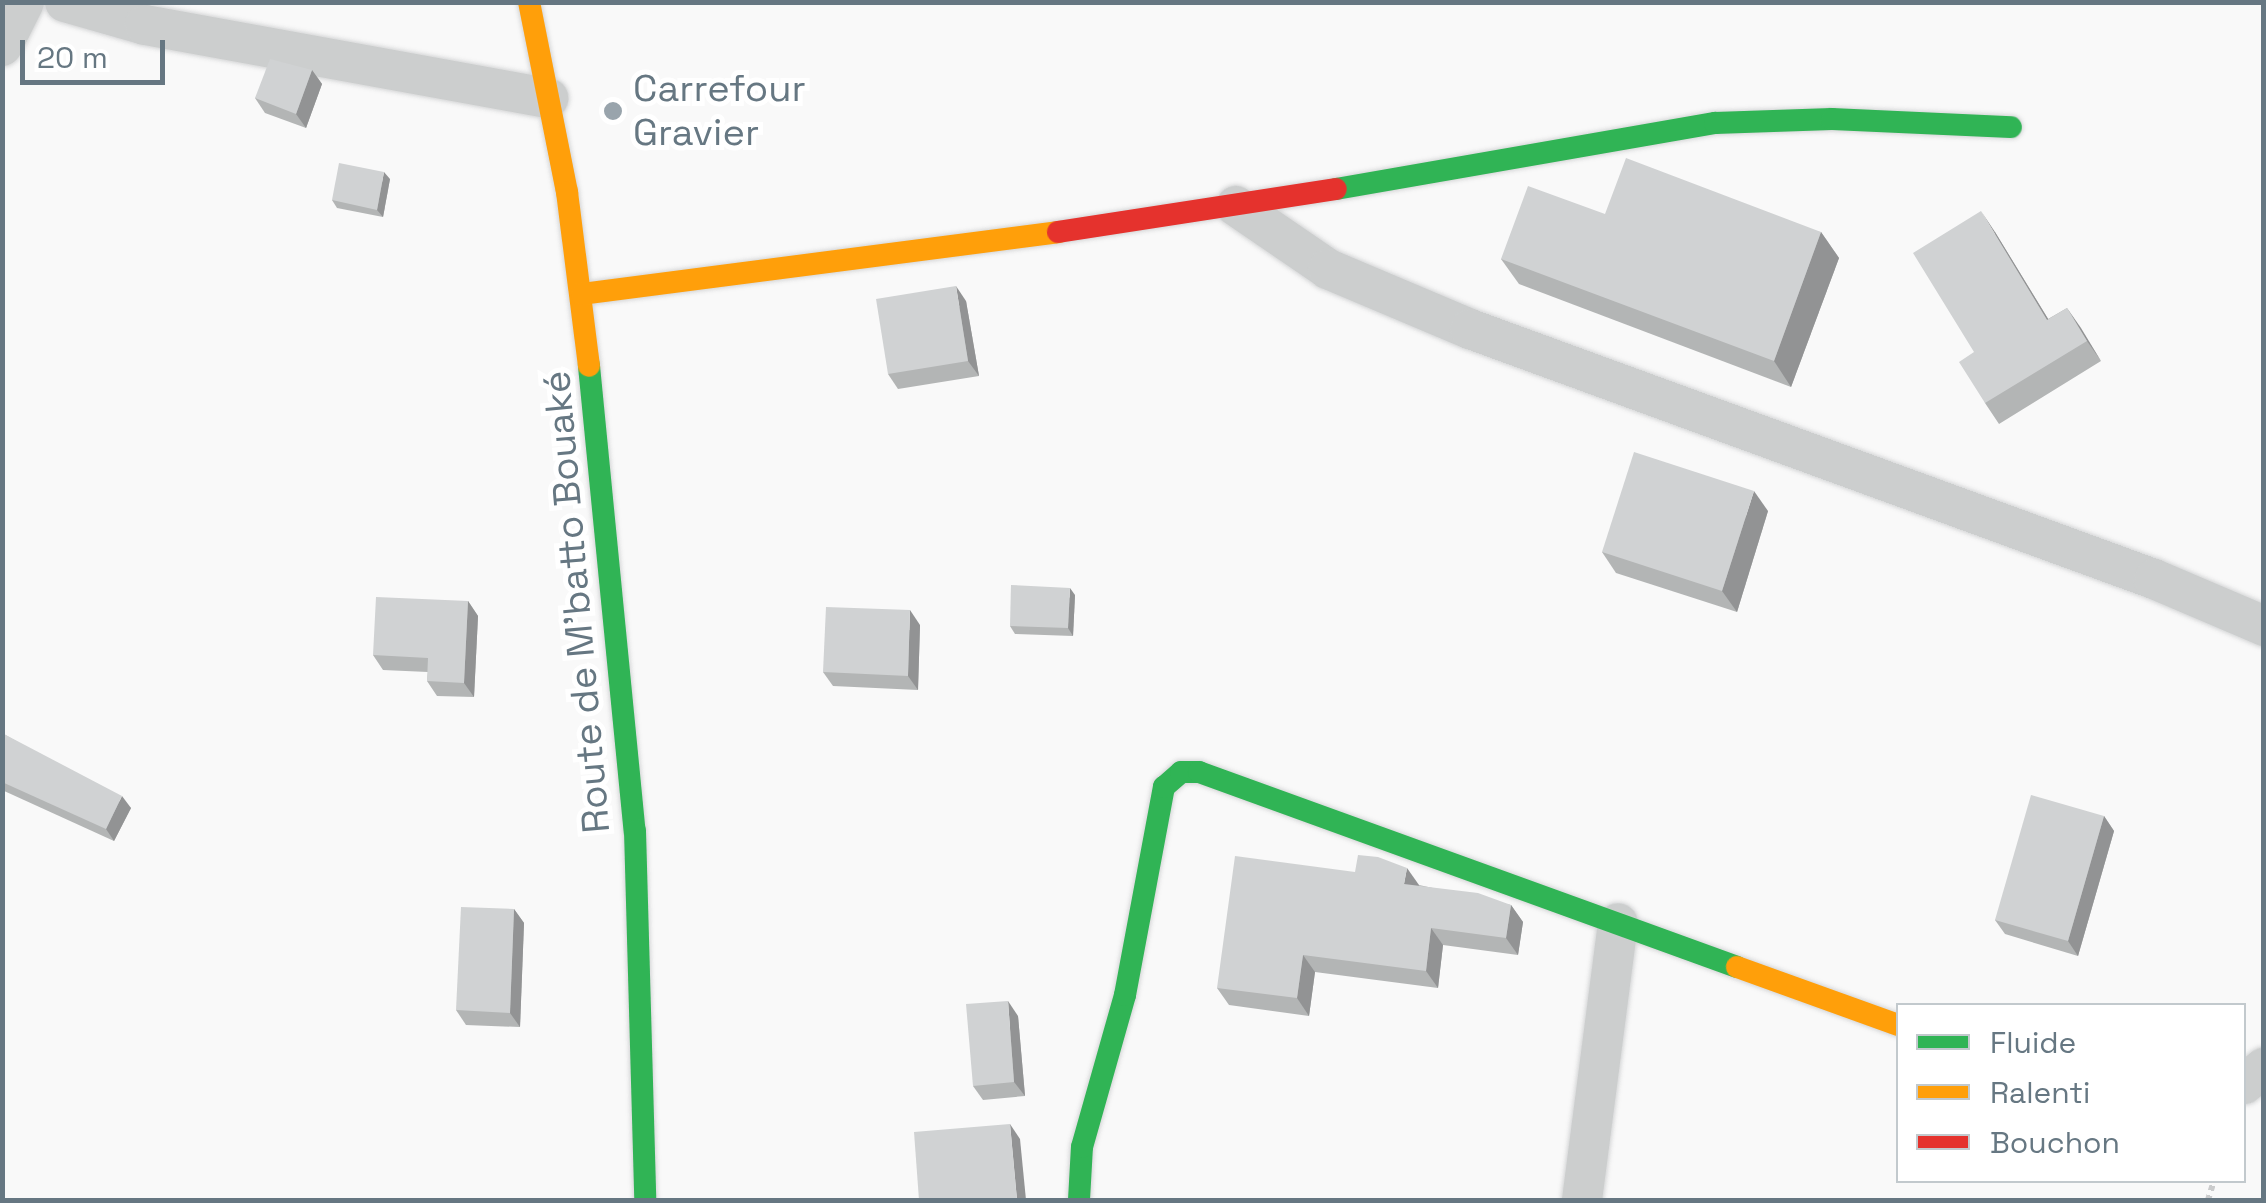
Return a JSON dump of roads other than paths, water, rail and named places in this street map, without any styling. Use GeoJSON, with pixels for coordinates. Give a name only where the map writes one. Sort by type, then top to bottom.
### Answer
{"type":"FeatureCollection","features":[{"type":"Feature","properties":{"kind":"street"},"geometry":{"type":"LineString","coordinates":[[2,46],[24,2]]}},
{"type":"Feature","properties":{"kind":"street"},"geometry":{"type":"LineString","coordinates":[[65,2],[242,44],[548,98]]}},
{"type":"Feature","properties":{"kind":"street","name":"Route de M'batto Bouaké"},"geometry":{"type":"LineString","coordinates":[[530,2],[582,294],[635,831],[645,1200]]}},
{"type":"Feature","properties":{"kind":"street"},"geometry":{"type":"LineString","coordinates":[[582,294],[1236,206],[1715,123],[1832,119],[2011,127]]}},
{"type":"Feature","properties":{"kind":"street"},"geometry":{"type":"LineString","coordinates":[[1236,206],[1328,269],[1452,322],[2154,580],[2264,626]]}},
{"type":"Feature","properties":{"kind":"street"},"geometry":{"type":"LineString","coordinates":[[1079,1200],[1082,1147],[1125,995],[1164,787],[1181,772],[1199,772],[1896,1024]]}},
{"type":"Feature","properties":{"kind":"street"},"geometry":{"type":"LineString","coordinates":[[1582,1200],[1618,923]]}},
{"type":"Feature","properties":{"kind":"place","name":"Carrefour Gravier"},"geometry":{"type":"Point","coordinates":[613,111]}}]}
